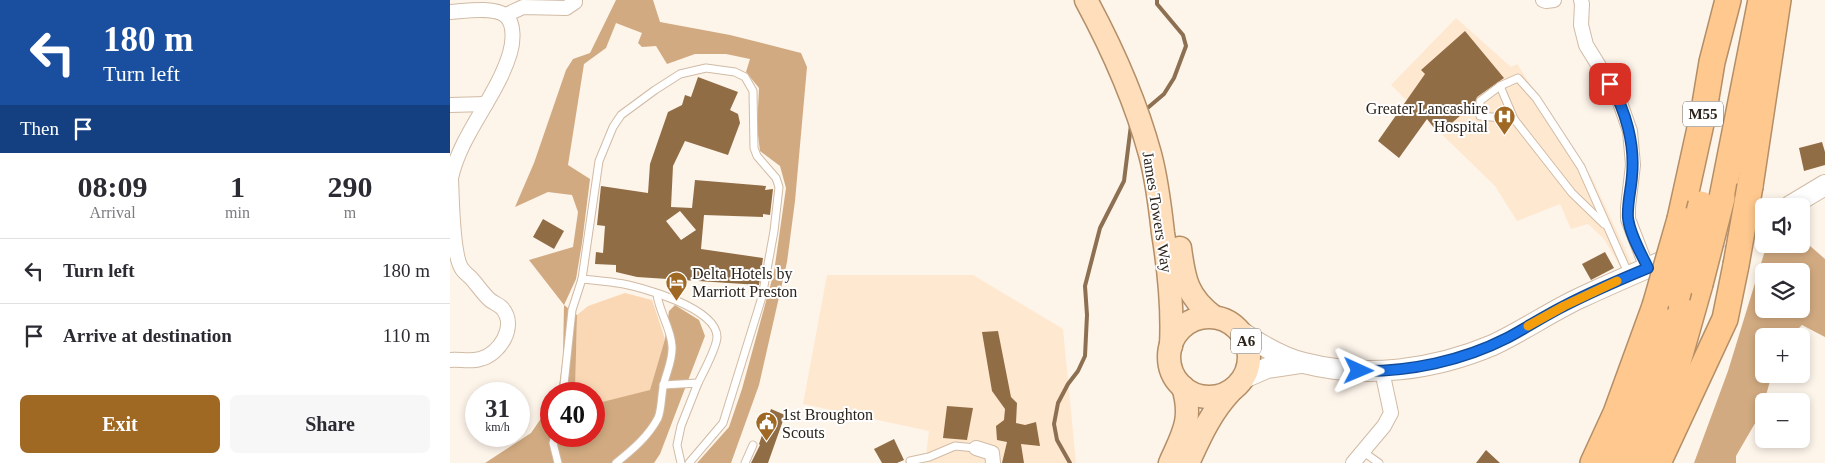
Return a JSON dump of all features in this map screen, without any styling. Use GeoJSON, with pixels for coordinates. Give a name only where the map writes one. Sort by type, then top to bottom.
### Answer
{"type":"FeatureCollection","features":[{"type":"Feature","properties":{"kind":"highway","name":"M55"},"geometry":{"type":"LineString","coordinates":[[1593,463],[1711,201],[1761,0]]}},
{"type":"Feature","properties":{"kind":"highway"},"geometry":{"type":"LineString","coordinates":[[1658,463],[1692,386],[1713,347],[1725,319],[1750,186],[1778,0]]}},
{"type":"Feature","properties":{"kind":"highway","name":"M55"},"geometry":{"type":"LineString","coordinates":[[1638,463],[1676,369],[1700,284],[1711,201],[1727,5]]}},
{"type":"Feature","properties":{"kind":"highway","name":"M55"},"geometry":{"type":"LineString","coordinates":[[1617,463],[1666,335],[1666,302],[1680,219],[1704,110],[1712,62],[1727,5]]}},
{"type":"Feature","properties":{"kind":"highway"},"geometry":{"type":"LineString","coordinates":[[1676,463],[1703,390],[1713,347]]}},
{"type":"Feature","properties":{"kind":"main road","name":"James Towers Way"},"geometry":{"type":"LineString","coordinates":[[1086,0],[1115,55],[1150,154],[1156,181],[1168,267],[1172,308],[1171,346]]}},
{"type":"Feature","properties":{"kind":"main road","name":"James Towers Way"},"geometry":{"type":"LineString","coordinates":[[1104,0],[1142,85],[1158,133],[1172,188],[1187,285],[1197,302],[1214,316]]}},
{"type":"Feature","properties":{"kind":"main road","name":"A6"},"geometry":{"type":"LineString","coordinates":[[1171,346],[1175,335],[1192,320],[1214,316],[1230,322],[1243,334],[1248,344],[1250,356],[1248,367],[1207,423],[1188,463]]}},
{"type":"Feature","properties":{"kind":"main road"},"geometry":{"type":"LineString","coordinates":[[1170,463],[1182,436],[1188,414],[1186,398],[1182,387],[1172,372],[1169,355],[1171,346]]}},
{"type":"Feature","properties":{"kind":"main road"},"geometry":{"type":"LineString","coordinates":[[1182,387],[1194,394],[1206,397],[1219,396],[1237,384]]}},
{"type":"Feature","properties":{"kind":"street"},"geometry":{"type":"LineString","coordinates":[[506,15],[522,7],[566,8],[575,0]]}},
{"type":"Feature","properties":{"kind":"street"},"geometry":{"type":"LineString","coordinates":[[1543,0],[1546,2],[1554,0]]}},
{"type":"Feature","properties":{"kind":"street"},"geometry":{"type":"LineString","coordinates":[[1581,0],[1581,25],[1586,45],[1618,97],[1630,131],[1633,165],[1628,219],[1648,268]]}},
{"type":"Feature","properties":{"kind":"street"},"geometry":{"type":"LineString","coordinates":[[450,12],[489,10],[506,15],[511,23],[511,51],[486,104],[462,148],[453,168],[451,178],[455,271],[502,308],[508,324],[503,341],[499,348],[491,355],[472,361],[450,360]]}},
{"type":"Feature","properties":{"kind":"street"},"geometry":{"type":"LineString","coordinates":[[450,105],[486,104]]}},
{"type":"Feature","properties":{"kind":"street"},"geometry":{"type":"LineString","coordinates":[[1803,198],[1825,185]]}},
{"type":"Feature","properties":{"kind":"street"},"geometry":{"type":"LineString","coordinates":[[1243,334],[1264,347],[1302,363],[1341,369],[1382,371],[1429,365],[1485,348],[1564,306],[1755,222]]}},
{"type":"Feature","properties":{"kind":"street"},"geometry":{"type":"LineString","coordinates":[[1237,384],[1267,368],[1302,363]]}},
{"type":"Feature","properties":{"kind":"street"},"geometry":{"type":"LineString","coordinates":[[1353,463],[1384,426],[1391,413],[1382,371]]}},
{"type":"Feature","properties":{"kind":"street"},"geometry":{"type":"LineString","coordinates":[[976,448],[992,453],[993,463]]}},
{"type":"Feature","properties":{"kind":"lane"},"geometry":{"type":"LineString","coordinates":[[564,382],[572,310],[582,279],[599,161],[613,127],[621,115],[680,74],[706,68],[735,72],[745,77],[753,91],[754,148],[757,156],[776,178],[779,187],[774,232],[762,297],[723,423],[689,463]]}},
{"type":"Feature","properties":{"kind":"lane"},"geometry":{"type":"LineString","coordinates":[[1514,119],[1480,116],[1480,101],[1500,86],[1518,78],[1536,98],[1581,167],[1629,276]]}},
{"type":"Feature","properties":{"kind":"lane"},"geometry":{"type":"LineString","coordinates":[[1500,86],[1514,119],[1572,193],[1608,227]]}},
{"type":"Feature","properties":{"kind":"lane"},"geometry":{"type":"LineString","coordinates":[[582,279],[643,288],[680,302],[703,314],[716,330],[718,338],[681,426],[677,445],[681,463]]}},
{"type":"Feature","properties":{"kind":"lane"},"geometry":{"type":"LineString","coordinates":[[616,463],[639,445],[658,417],[663,385],[671,362],[672,346],[669,331],[658,305],[657,294]]}},
{"type":"Feature","properties":{"kind":"lane"},"geometry":{"type":"LineString","coordinates":[[663,385],[698,383]]}},
{"type":"Feature","properties":{"kind":"lane"},"geometry":{"type":"LineString","coordinates":[[745,463],[753,446]]}},
{"type":"Feature","properties":{"kind":"lane"},"geometry":{"type":"LineString","coordinates":[[910,461],[928,457],[955,446],[976,448]]}},
{"type":"Feature","properties":{"kind":"lane"},"geometry":{"type":"LineString","coordinates":[[555,447],[558,463]]}},
{"type":"Feature","properties":{"kind":"lane"},"geometry":{"type":"LineString","coordinates":[[1362,451],[1379,463]]}},
{"type":"Feature","properties":{"kind":"shaded area"},"geometry":{"type":"Polygon","coordinates":[[[616,0],[653,0],[660,22],[730,35],[801,53],[807,67],[795,201],[787,262],[759,385],[731,463],[697,463],[729,427],[742,389],[774,272],[786,188],[780,166],[760,151],[757,127],[759,88],[746,72],[750,59],[726,54],[695,54],[667,64],[656,46],[642,47],[638,43],[642,33],[616,23],[606,48],[584,64],[568,165],[590,179],[576,279],[564,305],[529,260],[573,247],[578,212],[572,195],[548,192],[515,207],[534,163],[566,70],[573,59],[590,53],[616,0]]]}},
{"type":"Feature","properties":{"kind":"shaded area","name":"Greater Lancashire Hospital"},"geometry":{"type":"Polygon","coordinates":[[[1456,18],[1511,67],[1517,64],[1592,178],[1633,266],[1622,270],[1604,239],[1588,224],[1571,229],[1560,204],[1517,221],[1495,186],[1391,85],[1456,18]]]}},
{"type":"Feature","properties":{"kind":"shaded area"},"geometry":{"type":"Polygon","coordinates":[[[1810,246],[1825,259],[1825,337],[1802,325],[1799,328],[1755,328],[1755,383],[1769,383],[1767,393],[1755,393],[1755,423],[1736,456],[1736,463],[1694,463],[1728,371],[1755,283],[1755,318],[1810,318],[1810,263],[1761,263],[1764,253],[1810,253],[1810,246]]]}},
{"type":"Feature","properties":{"kind":"shaded area"},"geometry":{"type":"Polygon","coordinates":[[[827,275],[973,275],[1063,329],[1076,463],[925,463],[929,431],[803,404],[827,275]]]}},
{"type":"Feature","properties":{"kind":"shaded area"},"geometry":{"type":"Polygon","coordinates":[[[625,293],[652,300],[665,339],[650,391],[605,401],[605,382],[575,382],[577,315],[588,306],[625,293]]]}},
{"type":"Feature","properties":{"kind":"shaded area"},"geometry":{"type":"Polygon","coordinates":[[[564,305],[577,315],[575,382],[560,382],[563,358],[564,305]]]}},
{"type":"Feature","properties":{"kind":"shaded area"},"geometry":{"type":"Polygon","coordinates":[[[675,305],[699,320],[705,336],[660,454],[654,463],[485,463],[510,447],[530,447],[530,434],[540,420],[540,447],[605,447],[605,401],[650,390],[665,339],[669,311],[675,305]]]}},
{"type":"Feature","properties":{"kind":"building"},"geometry":{"type":"Polygon","coordinates":[[[1465,31],[1504,78],[1477,97],[1475,103],[1439,134],[1427,119],[1399,158],[1378,141],[1425,74],[1421,70],[1465,31]]]}},
{"type":"Feature","properties":{"kind":"building"},"geometry":{"type":"Polygon","coordinates":[[[698,77],[738,92],[730,110],[738,114],[740,123],[728,155],[685,141],[673,166],[671,207],[692,208],[695,180],[766,186],[765,190],[773,189],[770,215],[763,214],[763,217],[704,215],[701,249],[763,258],[759,285],[637,277],[616,272],[616,265],[595,264],[596,252],[603,253],[605,226],[597,225],[601,186],[648,193],[650,164],[668,112],[682,105],[685,95],[691,97],[698,77]],[[680,211],[666,221],[681,240],[696,230],[680,211]]]}},
{"type":"Feature","properties":{"kind":"building"},"geometry":{"type":"Polygon","coordinates":[[[1822,142],[1825,152],[1825,165],[1804,171],[1799,148],[1822,142]]]}},
{"type":"Feature","properties":{"kind":"building"},"geometry":{"type":"Polygon","coordinates":[[[543,219],[564,231],[554,249],[533,237],[543,219]]]}},
{"type":"Feature","properties":{"kind":"building"},"geometry":{"type":"Polygon","coordinates":[[[1605,252],[1614,268],[1591,280],[1582,264],[1605,252]]]}},
{"type":"Feature","properties":{"kind":"building"},"geometry":{"type":"Polygon","coordinates":[[[998,331],[1011,397],[1017,403],[1016,423],[1025,425],[1036,422],[1040,446],[1021,444],[1024,463],[1002,463],[1007,442],[997,440],[996,426],[1004,420],[1005,409],[992,391],[982,332],[998,331]]]}},
{"type":"Feature","properties":{"kind":"building"},"geometry":{"type":"Polygon","coordinates":[[[947,406],[973,408],[967,440],[943,438],[947,406]]]}},
{"type":"Feature","properties":{"kind":"building"},"geometry":{"type":"Polygon","coordinates":[[[771,409],[785,415],[768,463],[751,463],[760,445],[771,409]]]}},
{"type":"Feature","properties":{"kind":"building"},"geometry":{"type":"Polygon","coordinates":[[[894,439],[904,460],[897,463],[882,463],[874,449],[894,439]]]}},
{"type":"Feature","properties":{"kind":"building"},"geometry":{"type":"Polygon","coordinates":[[[1486,450],[1500,463],[1476,463],[1486,450]]]}},
{"type":"Feature","properties":{"kind":"waterway"},"geometry":{"type":"LineString","coordinates":[[1144,111],[1164,94],[1174,78],[1186,46],[1183,35],[1157,4],[1157,0]]}},
{"type":"Feature","properties":{"kind":"waterway"},"geometry":{"type":"LineString","coordinates":[[1070,463],[1057,440],[1054,424],[1058,403],[1085,356],[1087,315],[1085,286],[1100,228],[1124,181],[1131,125]]}},
{"type":"Feature","properties":{"kind":"slow traffic"},"geometry":{"type":"LineString","coordinates":[[1528,326],[1564,306],[1617,281]]}},
{"type":"Feature","properties":{"kind":"place","name":"Greater Lancashire Hospital"},"geometry":{"type":"Point","coordinates":[1504,136]}},
{"type":"Feature","properties":{"kind":"place","name":"Delta Hotels by Marriott Preston"},"geometry":{"type":"Point","coordinates":[676,301]}},
{"type":"Feature","properties":{"kind":"place","name":"1st Broughton Scouts"},"geometry":{"type":"Point","coordinates":[766,442]}},
{"type":"Feature","properties":{"kind":"route"},"geometry":{"type":"LineString","coordinates":[[1359,371],[1412,368],[1472,353],[1506,338],[1564,306],[1648,268],[1628,219],[1633,165],[1630,131],[1618,97],[1610,84]]}}]}
